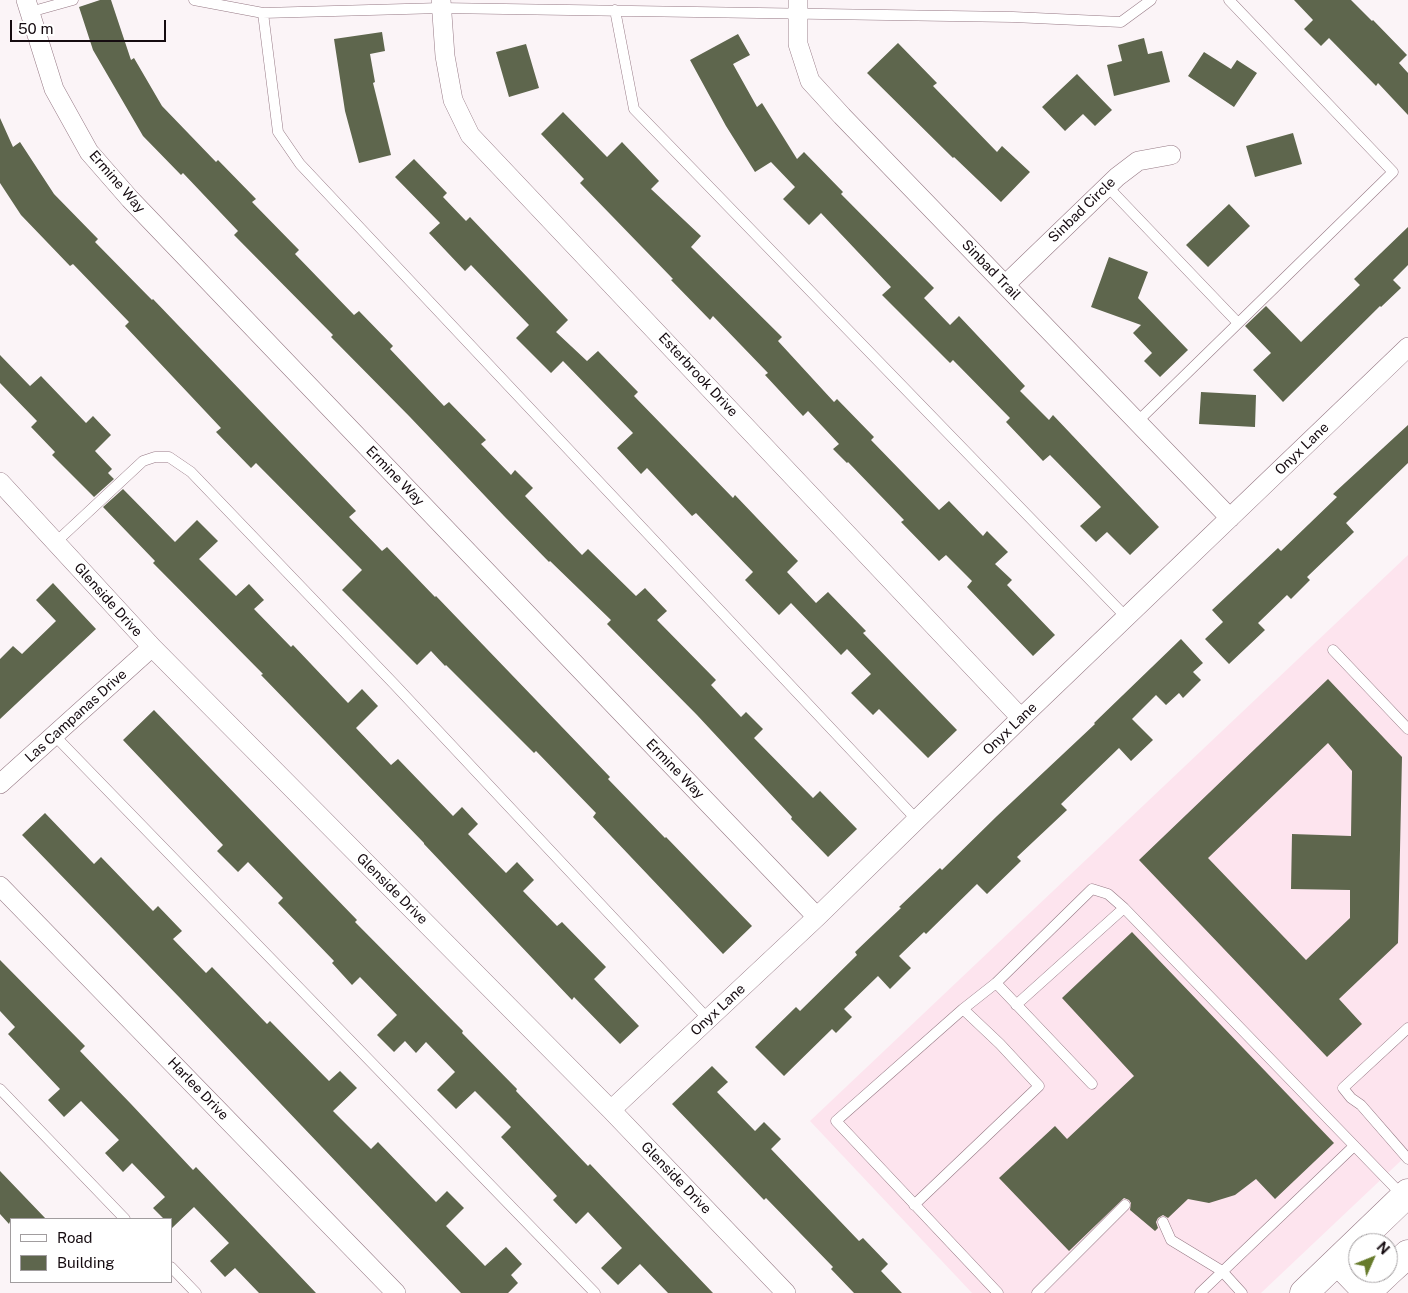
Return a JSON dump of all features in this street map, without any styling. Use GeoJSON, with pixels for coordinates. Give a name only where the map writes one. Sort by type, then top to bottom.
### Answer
{"type":"FeatureCollection","features":[{"type":"Feature","properties":{"kind":"main road"},"geometry":{"type":"LineString","coordinates":[[1304,1293],[1406,1195]]}},
{"type":"Feature","properties":{"kind":"main road"},"geometry":{"type":"LineString","coordinates":[[1398,1264],[1408,1254]]}},
{"type":"Feature","properties":{"kind":"main road"},"geometry":{"type":"LineString","coordinates":[[1364,1293],[1376,1283]]}},
{"type":"Feature","properties":{"kind":"street","name":"Esterbrook Drive"},"geometry":{"type":"LineString","coordinates":[[441,4],[445,56],[453,100],[470,135],[1021,718]]}},
{"type":"Feature","properties":{"kind":"street","name":"Ermine Way"},"geometry":{"type":"LineString","coordinates":[[28,6],[54,89],[89,152],[130,199],[817,917]]}},
{"type":"Feature","properties":{"kind":"street","name":"Sinbad Trail"},"geometry":{"type":"LineString","coordinates":[[798,6],[798,44],[810,81],[1230,518]]}},
{"type":"Feature","properties":{"kind":"street","name":"Sinbad Circle"},"geometry":{"type":"LineString","coordinates":[[1005,285],[1107,186],[1138,161],[1171,155]]}},
{"type":"Feature","properties":{"kind":"street","name":"Onyx Lane"},"geometry":{"type":"LineString","coordinates":[[611,1110],[817,917],[1021,718],[1408,347]]}},
{"type":"Feature","properties":{"kind":"street","name":"Glenside Drive"},"geometry":{"type":"LineString","coordinates":[[0,482],[152,647],[611,1110],[786,1293]]}},
{"type":"Feature","properties":{"kind":"street","name":"Las Campanas Drive"},"geometry":{"type":"LineString","coordinates":[[0,784],[152,647]]}},
{"type":"Feature","properties":{"kind":"street","name":"Harlee Drive"},"geometry":{"type":"LineString","coordinates":[[0,886],[396,1293]]}},
{"type":"Feature","properties":{"kind":"street"},"geometry":{"type":"LineString","coordinates":[[1334,1264],[1364,1293]]}},
{"type":"Feature","properties":{"kind":"lane"},"geometry":{"type":"LineString","coordinates":[[28,6],[73,0]]}},
{"type":"Feature","properties":{"kind":"lane"},"geometry":{"type":"LineString","coordinates":[[194,0],[263,13],[441,4],[615,10],[798,6],[1122,22],[1151,0]]}},
{"type":"Feature","properties":{"kind":"lane"},"geometry":{"type":"LineString","coordinates":[[1137,422],[1393,172],[1229,0]]}},
{"type":"Feature","properties":{"kind":"lane"},"geometry":{"type":"LineString","coordinates":[[615,10],[634,109],[1126,618]]}},
{"type":"Feature","properties":{"kind":"lane"},"geometry":{"type":"LineString","coordinates":[[263,13],[278,132],[300,164],[916,820]]}},
{"type":"Feature","properties":{"kind":"lane"},"geometry":{"type":"LineString","coordinates":[[1107,186],[1238,323]]}},
{"type":"Feature","properties":{"kind":"lane"},"geometry":{"type":"LineString","coordinates":[[56,542],[143,461],[155,457],[169,457],[191,472],[395,685],[708,1019]]}},
{"type":"Feature","properties":{"kind":"lane"},"geometry":{"type":"LineString","coordinates":[[1332,650],[1408,729]]}},
{"type":"Feature","properties":{"kind":"lane"},"geometry":{"type":"LineString","coordinates":[[54,735],[595,1293]]}},
{"type":"Feature","properties":{"kind":"lane"},"geometry":{"type":"LineString","coordinates":[[998,1293],[836,1121],[996,983],[1092,889],[1108,894],[1124,908],[1354,1146],[1406,1195]]}},
{"type":"Feature","properties":{"kind":"lane"},"geometry":{"type":"LineString","coordinates":[[1016,1005],[1124,908]]}},
{"type":"Feature","properties":{"kind":"lane"},"geometry":{"type":"LineString","coordinates":[[996,983],[1092,1084]]}},
{"type":"Feature","properties":{"kind":"lane"},"geometry":{"type":"LineString","coordinates":[[914,1205],[1039,1086],[964,1009]]}},
{"type":"Feature","properties":{"kind":"lane"},"geometry":{"type":"LineString","coordinates":[[1408,1028],[1343,1088],[1351,1098],[1361,1105],[1408,1159]]}},
{"type":"Feature","properties":{"kind":"lane"},"geometry":{"type":"LineString","coordinates":[[0,1089],[125,1218]]}},
{"type":"Feature","properties":{"kind":"lane"},"geometry":{"type":"LineString","coordinates":[[1200,1293],[1354,1146]]}},
{"type":"Feature","properties":{"kind":"lane"},"geometry":{"type":"LineString","coordinates":[[1037,1293],[1124,1205]]}},
{"type":"Feature","properties":{"kind":"lane"},"geometry":{"type":"LineString","coordinates":[[1163,1222],[1171,1240],[1222,1271],[1242,1293]]}},
{"type":"Feature","properties":{"kind":"lane"},"geometry":{"type":"LineString","coordinates":[[172,1268],[196,1293]]}},
{"type":"Feature","properties":{"kind":"shaded area"},"geometry":{"type":"Polygon","coordinates":[[[1408,555],[1408,1154],[1261,1293],[972,1293],[810,1121],[1408,555]]]}},
{"type":"Feature","properties":{"kind":"building"},"geometry":{"type":"Polygon","coordinates":[[[100,0],[111,0],[131,60],[134,58],[162,106],[216,162],[218,160],[256,199],[252,202],[299,250],[295,254],[354,315],[359,311],[393,346],[390,349],[444,406],[449,402],[486,440],[481,444],[511,475],[515,470],[533,488],[525,496],[582,555],[588,549],[636,596],[645,588],[667,611],[657,620],[716,680],[711,685],[741,717],[746,712],[763,729],[754,738],[813,798],[820,791],[857,829],[828,857],[697,715],[607,624],[611,620],[549,562],[504,516],[331,337],[333,335],[234,235],[238,231],[183,173],[181,175],[143,136],[93,50],[79,7],[100,0]]]}},
{"type":"Feature","properties":{"kind":"building"},"geometry":{"type":"Polygon","coordinates":[[[1294,0],[1351,0],[1373,20],[1407,55],[1399,63],[1408,73],[1408,115],[1378,83],[1376,86],[1329,38],[1321,46],[1304,29],[1313,20],[1294,0]]]}},
{"type":"Feature","properties":{"kind":"building"},"geometry":{"type":"Polygon","coordinates":[[[382,32],[385,51],[370,54],[375,82],[373,83],[391,155],[359,163],[345,111],[334,39],[382,32]]]}},
{"type":"Feature","properties":{"kind":"building"},"geometry":{"type":"Polygon","coordinates":[[[738,34],[750,55],[733,64],[757,107],[762,103],[797,159],[804,152],[843,192],[841,194],[934,288],[924,298],[950,325],[959,316],[1025,386],[1020,391],[1049,420],[1053,415],[1159,527],[1130,555],[1107,532],[1096,542],[1080,526],[1101,507],[1050,455],[1043,461],[1006,422],[1010,418],[953,360],[950,363],[882,295],[891,287],[821,213],[809,225],[783,199],[795,187],[771,162],[755,172],[726,126],[690,60],[738,34]]]}},
{"type":"Feature","properties":{"kind":"building"},"geometry":{"type":"Polygon","coordinates":[[[1144,38],[1148,54],[1162,51],[1170,82],[1114,96],[1107,65],[1122,61],[1118,45],[1144,38]]]}},
{"type":"Feature","properties":{"kind":"building"},"geometry":{"type":"Polygon","coordinates":[[[898,43],[937,83],[933,86],[997,152],[1002,146],[1030,172],[1001,202],[953,158],[867,73],[898,43]]]}},
{"type":"Feature","properties":{"kind":"building"},"geometry":{"type":"Polygon","coordinates":[[[526,44],[539,88],[509,97],[496,52],[526,44]]]}},
{"type":"Feature","properties":{"kind":"building"},"geometry":{"type":"Polygon","coordinates":[[[1204,52],[1231,69],[1237,60],[1257,73],[1234,107],[1188,76],[1204,52]]]}},
{"type":"Feature","properties":{"kind":"building"},"geometry":{"type":"Polygon","coordinates":[[[1077,74],[1112,110],[1095,126],[1083,114],[1065,131],[1042,107],[1077,74]]]}},
{"type":"Feature","properties":{"kind":"building"},"geometry":{"type":"Polygon","coordinates":[[[563,112],[607,157],[622,142],[659,181],[651,189],[701,236],[691,247],[782,337],[778,341],[834,402],[837,399],[874,437],[871,440],[939,510],[949,501],[983,536],[987,531],[1008,552],[995,564],[1012,580],[1007,585],[1055,635],[1033,656],[967,587],[972,581],[946,555],[939,561],[901,522],[904,520],[833,449],[839,444],[808,411],[803,416],[765,375],[768,373],[713,316],[710,320],[580,183],[584,179],[541,134],[563,112]]]}},
{"type":"Feature","properties":{"kind":"building"},"geometry":{"type":"Polygon","coordinates":[[[0,118],[13,147],[20,142],[54,194],[98,239],[95,242],[153,299],[356,511],[349,517],[382,551],[387,547],[436,596],[610,777],[608,779],[752,926],[723,954],[593,817],[596,813],[536,751],[534,753],[446,665],[431,651],[417,665],[342,590],[362,570],[256,463],[251,468],[216,432],[221,428],[125,326],[129,322],[73,264],[70,266],[21,215],[0,183],[0,118]]]}},
{"type":"Feature","properties":{"kind":"building"},"geometry":{"type":"Polygon","coordinates":[[[1293,133],[1302,164],[1255,177],[1246,146],[1293,133]]]}},
{"type":"Feature","properties":{"kind":"building"},"geometry":{"type":"Polygon","coordinates":[[[414,159],[447,193],[443,197],[466,221],[470,217],[568,320],[556,332],[587,361],[598,351],[638,392],[634,396],[733,498],[735,495],[798,561],[787,572],[816,603],[828,592],[866,631],[863,633],[957,730],[928,758],[879,709],[873,715],[851,693],[871,674],[847,649],[841,655],[791,603],[779,615],[745,580],[753,572],[696,513],[692,516],[647,468],[641,474],[617,448],[633,433],[563,361],[551,373],[516,338],[529,325],[471,265],[465,271],[429,233],[440,223],[395,177],[414,159]]]}},
{"type":"Feature","properties":{"kind":"building"},"geometry":{"type":"Polygon","coordinates":[[[1229,204],[1250,226],[1208,267],[1186,245],[1229,204]]]}},
{"type":"Feature","properties":{"kind":"building"},"geometry":{"type":"Polygon","coordinates":[[[1408,227],[1408,265],[1393,280],[1401,288],[1380,306],[1283,402],[1253,370],[1271,353],[1245,326],[1266,306],[1301,342],[1360,285],[1354,279],[1408,227]]]}},
{"type":"Feature","properties":{"kind":"building"},"geometry":{"type":"Polygon","coordinates":[[[1109,257],[1148,272],[1138,298],[1188,350],[1160,377],[1144,361],[1152,353],[1133,333],[1141,325],[1091,307],[1109,257]]]}},
{"type":"Feature","properties":{"kind":"building"},"geometry":{"type":"Polygon","coordinates":[[[0,355],[30,386],[41,376],[86,423],[93,416],[111,435],[95,451],[112,469],[108,473],[114,479],[94,497],[52,455],[55,452],[31,427],[37,421],[0,383],[0,355]]]}},
{"type":"Feature","properties":{"kind":"building"},"geometry":{"type":"Polygon","coordinates":[[[1201,392],[1256,395],[1255,427],[1199,424],[1201,392]]]}},
{"type":"Feature","properties":{"kind":"building"},"geometry":{"type":"Polygon","coordinates":[[[1408,425],[1408,463],[1346,523],[1354,532],[1307,577],[1310,580],[1291,599],[1287,595],[1258,623],[1265,630],[1229,664],[1205,639],[1223,622],[1212,610],[1278,548],[1281,551],[1337,497],[1333,494],[1408,425]]]}},
{"type":"Feature","properties":{"kind":"building"},"geometry":{"type":"Polygon","coordinates":[[[123,489],[175,542],[197,520],[218,541],[199,559],[236,596],[249,584],[264,600],[254,609],[291,647],[293,645],[348,703],[362,689],[378,706],[356,728],[391,765],[398,759],[453,816],[462,807],[478,824],[468,834],[506,873],[517,862],[534,880],[523,891],[557,926],[562,922],[606,967],[594,979],[639,1026],[620,1044],[574,997],[572,1000],[424,843],[261,675],[263,674],[153,563],[155,561],[103,507],[123,489]]]}},
{"type":"Feature","properties":{"kind":"building"},"geometry":{"type":"Polygon","coordinates":[[[53,583],[96,629],[0,719],[0,659],[13,646],[22,654],[56,621],[36,600],[53,583]]]}},
{"type":"Feature","properties":{"kind":"building"},"geometry":{"type":"Polygon","coordinates":[[[1181,639],[1203,663],[1193,672],[1201,680],[1183,698],[1179,693],[1166,705],[1156,695],[1132,719],[1153,740],[1131,761],[1119,748],[1061,804],[1067,810],[1017,857],[1021,861],[987,894],[977,884],[926,934],[924,932],[899,956],[911,968],[890,989],[878,976],[844,1009],[852,1017],[836,1033],[832,1029],[784,1076],[755,1047],[796,1007],[800,1011],[857,955],[855,952],[901,908],[899,907],[940,868],[942,870],[1181,639]]]}},
{"type":"Feature","properties":{"kind":"building"},"geometry":{"type":"Polygon","coordinates":[[[1328,679],[1402,757],[1398,943],[1339,999],[1362,1024],[1327,1057],[1139,860],[1328,679]],[[1328,743],[1208,858],[1306,960],[1350,918],[1350,890],[1291,889],[1292,834],[1351,836],[1352,771],[1328,743]]]}},
{"type":"Feature","properties":{"kind":"building"},"geometry":{"type":"Polygon","coordinates":[[[154,710],[357,920],[355,922],[463,1031],[462,1033],[517,1089],[516,1091],[588,1166],[590,1164],[713,1293],[668,1293],[640,1264],[618,1285],[601,1268],[622,1248],[588,1212],[576,1224],[553,1200],[557,1196],[501,1137],[511,1127],[475,1091],[456,1109],[437,1090],[455,1072],[426,1042],[416,1053],[405,1041],[394,1052],[377,1035],[397,1015],[360,977],[352,985],[332,963],[334,961],[278,903],[283,898],[248,862],[238,872],[217,851],[223,845],[123,740],[154,710]]]}},
{"type":"Feature","properties":{"kind":"building"},"geometry":{"type":"Polygon","coordinates":[[[45,813],[94,864],[101,857],[153,911],[158,906],[182,931],[173,939],[206,973],[212,967],[267,1024],[270,1021],[329,1081],[340,1071],[357,1088],[333,1111],[371,1149],[378,1142],[436,1202],[447,1191],[464,1208],[446,1226],[485,1266],[506,1247],[522,1264],[511,1275],[518,1283],[508,1293],[461,1293],[22,835],[45,813]]]}},
{"type":"Feature","properties":{"kind":"building"},"geometry":{"type":"Polygon","coordinates":[[[1132,932],[1334,1143],[1275,1199],[1256,1179],[1235,1195],[1209,1203],[1188,1199],[1168,1218],[1163,1215],[1158,1218],[1156,1222],[1158,1228],[1155,1231],[1130,1210],[1131,1203],[1124,1198],[1069,1251],[999,1178],[1055,1126],[1067,1139],[1134,1076],[1062,998],[1132,932]]]}},
{"type":"Feature","properties":{"kind":"building"},"geometry":{"type":"Polygon","coordinates":[[[0,960],[85,1046],[80,1051],[193,1170],[196,1167],[316,1293],[259,1293],[235,1268],[225,1277],[210,1261],[229,1243],[194,1207],[172,1228],[172,1218],[163,1218],[153,1208],[165,1197],[132,1163],[123,1172],[105,1153],[119,1140],[81,1101],[64,1117],[48,1100],[60,1089],[8,1034],[15,1027],[0,1011],[0,960]]]}},
{"type":"Feature","properties":{"kind":"building"},"geometry":{"type":"Polygon","coordinates":[[[712,1066],[728,1082],[717,1092],[755,1131],[764,1122],[781,1139],[771,1149],[859,1241],[863,1238],[888,1264],[881,1271],[902,1293],[854,1293],[831,1269],[833,1267],[766,1198],[764,1200],[672,1104],[712,1066]]]}},
{"type":"Feature","properties":{"kind":"building"},"geometry":{"type":"Polygon","coordinates":[[[0,1171],[45,1218],[10,1218],[9,1224],[0,1214],[0,1171]]]}}]}
